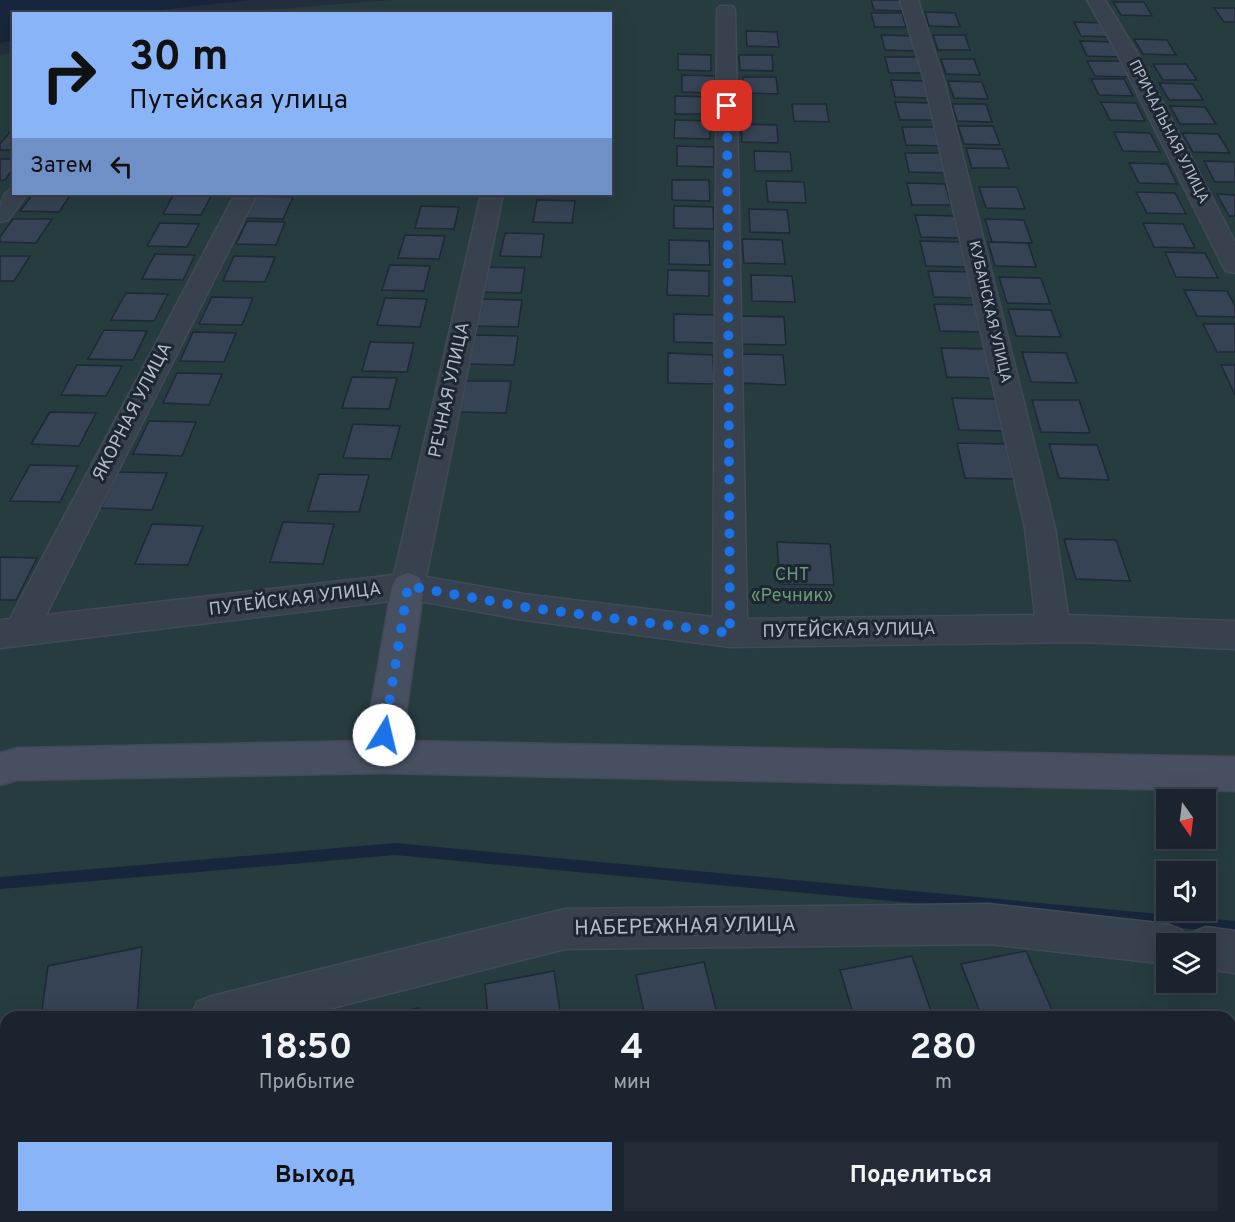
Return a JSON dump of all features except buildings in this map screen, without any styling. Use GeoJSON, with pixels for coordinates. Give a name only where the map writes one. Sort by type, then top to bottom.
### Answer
{"type":"FeatureCollection","features":[{"type":"Feature","properties":{"kind":"street","name":"КУБАНСКАЯ УЛИЦА"},"geometry":{"type":"LineString","coordinates":[[909,0],[934,80],[1040,528],[1053,628]]}},
{"type":"Feature","properties":{"kind":"street","name":"ПРИЧАЛЬНАЯ УЛИЦА"},"geometry":{"type":"LineString","coordinates":[[1096,0],[1136,72],[1235,266]]}},
{"type":"Feature","properties":{"kind":"street"},"geometry":{"type":"LineString","coordinates":[[726,10],[730,633]]}},
{"type":"Feature","properties":{"kind":"street"},"geometry":{"type":"LineString","coordinates":[[0,215],[15,195]]}},
{"type":"Feature","properties":{"kind":"street","name":"ЯКОРНАЯ УЛИЦА"},"geometry":{"type":"LineString","coordinates":[[10,633],[245,195]]}},
{"type":"Feature","properties":{"kind":"street","name":"РЕЧНАЯ УЛИЦА"},"geometry":{"type":"LineString","coordinates":[[408,586],[492,195]]}},
{"type":"Feature","properties":{"kind":"street","name":"ПУТЕЙСКАЯ УЛИЦА"},"geometry":{"type":"LineString","coordinates":[[10,633],[408,586],[524,607],[730,633],[1053,628],[1235,635]]}},
{"type":"Feature","properties":{"kind":"street"},"geometry":{"type":"LineString","coordinates":[[381,757],[408,586]]}},
{"type":"Feature","properties":{"kind":"street"},"geometry":{"type":"LineString","coordinates":[[0,769],[17,764],[381,757],[1235,774]]}},
{"type":"Feature","properties":{"kind":"street","name":"НАБЕРЕЖНАЯ УЛИЦА"},"geometry":{"type":"LineString","coordinates":[[236,1011],[565,929],[989,924],[1156,943]]}},
{"type":"Feature","properties":{"kind":"street"},"geometry":{"type":"LineString","coordinates":[[1216,949],[1235,952]]}},
{"type":"Feature","properties":{"kind":"green space","name":"СНТ «Речник»"},"geometry":{"type":"Polygon","coordinates":[[[393,0],[1235,0],[1235,1011],[0,1011],[0,55],[12,52],[12,195],[612,195],[612,12],[237,12],[393,0]]]}},
{"type":"Feature","properties":{"kind":"water"},"geometry":{"type":"Polygon","coordinates":[[[0,0],[251,0],[150,12],[12,12],[12,40],[0,43],[0,0]]]}},
{"type":"Feature","properties":{"kind":"waterway"},"geometry":{"type":"LineString","coordinates":[[0,883],[395,849],[1235,927]]}},
{"type":"Feature","properties":{"kind":"route"},"geometry":{"type":"LineString","coordinates":[[384,735],[408,586],[524,607],[730,633],[727,106]]}}]}
